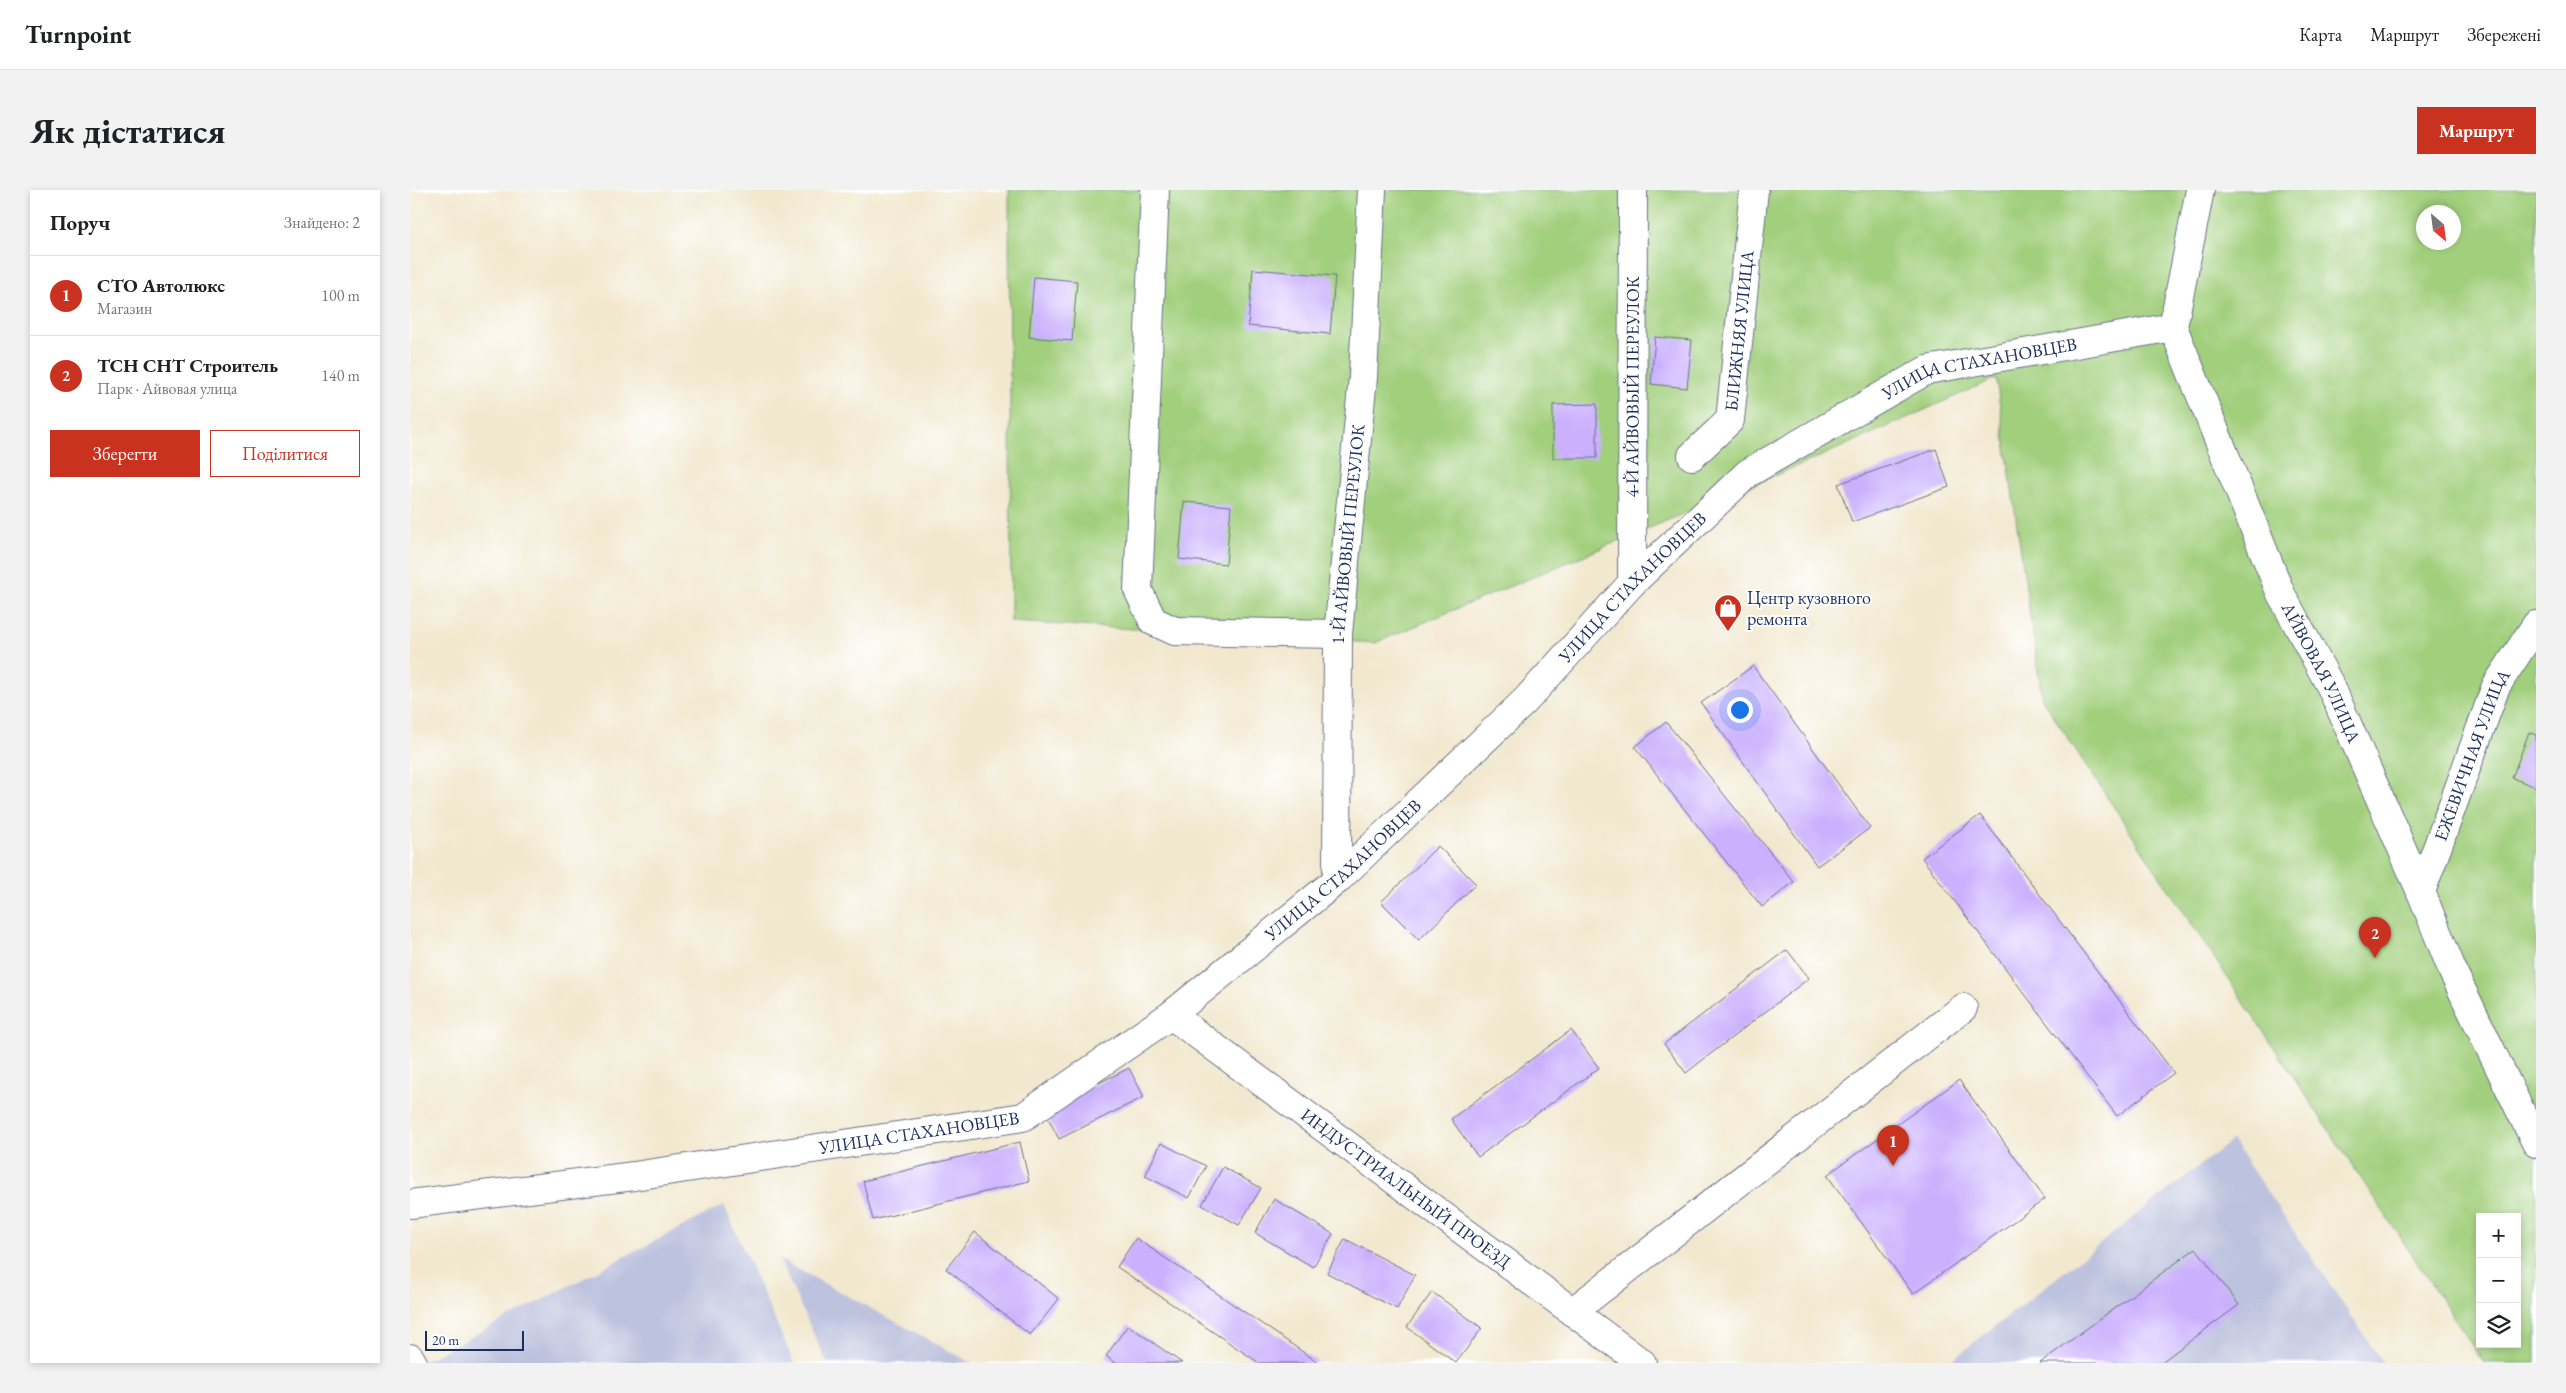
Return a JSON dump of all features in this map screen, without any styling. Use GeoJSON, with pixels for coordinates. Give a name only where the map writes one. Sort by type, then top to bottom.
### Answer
{"type":"FeatureCollection","features":[{"type":"Feature","properties":{"kind":"street"},"geometry":{"type":"LineString","coordinates":[[1155,190],[1138,590],[1153,621],[1175,631],[1338,634]]}},
{"type":"Feature","properties":{"kind":"street","name":"1-Й АЙВОВЫЙ ПЕРЕУЛОК"},"geometry":{"type":"LineString","coordinates":[[1337,880],[1338,634],[1363,377],[1372,190]]}},
{"type":"Feature","properties":{"kind":"street","name":"4-Й АЙВОВЫЙ ПЕРЕУЛОК"},"geometry":{"type":"LineString","coordinates":[[1632,583],[1633,190]]}},
{"type":"Feature","properties":{"kind":"street","name":"БЛИЖНЯЯ УЛИЦА"},"geometry":{"type":"LineString","coordinates":[[1692,456],[1730,420],[1754,190]]}},
{"type":"Feature","properties":{"kind":"street"},"geometry":{"type":"LineString","coordinates":[[2173,327],[2200,190]]}},
{"type":"Feature","properties":{"kind":"street","name":"УЛИЦА СТАХАНОВЦЕВ"},"geometry":{"type":"LineString","coordinates":[[410,1204],[634,1176],[1023,1117],[1171,1015],[1337,880],[1525,700],[1632,583],[1748,473],[1927,370],[2173,327]]}},
{"type":"Feature","properties":{"kind":"street","name":"АЙВОВАЯ УЛИЦА"},"geometry":{"type":"LineString","coordinates":[[2173,327],[2281,594],[2331,687],[2453,972],[2536,1143]]}},
{"type":"Feature","properties":{"kind":"street","name":"ЕЖЕВИЧНАЯ УЛИЦА"},"geometry":{"type":"LineString","coordinates":[[2420,892],[2496,686],[2536,625]]}},
{"type":"Feature","properties":{"kind":"street"},"geometry":{"type":"LineString","coordinates":[[1572,1312],[1964,1008]]}},
{"type":"Feature","properties":{"kind":"street","name":"ИНДУСТРИАЛЬНЫЙ ПРОЕЗД"},"geometry":{"type":"LineString","coordinates":[[1171,1015],[1642,1363]]}},
{"type":"Feature","properties":{"kind":"street"},"geometry":{"type":"LineString","coordinates":[[410,1358],[413,1363]]}},
{"type":"Feature","properties":{"kind":"shaded area"},"geometry":{"type":"Polygon","coordinates":[[[2232,1140],[2383,1363],[1948,1363],[2232,1140]]]}},
{"type":"Feature","properties":{"kind":"shaded area"},"geometry":{"type":"Polygon","coordinates":[[[724,1205],[794,1363],[421,1363],[724,1205]]]}},
{"type":"Feature","properties":{"kind":"shaded area"},"geometry":{"type":"Polygon","coordinates":[[[779,1259],[972,1363],[827,1363],[779,1259]]]}},
{"type":"Feature","properties":{"kind":"green space"},"geometry":{"type":"Polygon","coordinates":[[[1009,190],[2536,190],[2536,1363],[2484,1363],[2042,699],[1996,378],[1826,454],[1375,643],[1011,622],[1009,190]]]}},
{"type":"Feature","properties":{"kind":"building"},"geometry":{"type":"Polygon","coordinates":[[[1253,269],[1335,276],[1330,334],[1248,326],[1253,269]]]}},
{"type":"Feature","properties":{"kind":"building"},"geometry":{"type":"Polygon","coordinates":[[[1034,277],[1077,281],[1072,341],[1029,337],[1034,277]]]}},
{"type":"Feature","properties":{"kind":"building"},"geometry":{"type":"Polygon","coordinates":[[[1655,337],[1692,340],[1687,388],[1651,384],[1655,337]]]}},
{"type":"Feature","properties":{"kind":"building"},"geometry":{"type":"Polygon","coordinates":[[[1597,404],[1597,458],[1553,458],[1553,405],[1597,404]]]}},
{"type":"Feature","properties":{"kind":"building"},"geometry":{"type":"Polygon","coordinates":[[[1936,449],[1949,487],[1852,522],[1838,484],[1936,449]]]}},
{"type":"Feature","properties":{"kind":"building"},"geometry":{"type":"Polygon","coordinates":[[[1184,502],[1231,506],[1226,564],[1179,559],[1184,502]]]}},
{"type":"Feature","properties":{"kind":"building"},"geometry":{"type":"Polygon","coordinates":[[[1753,666],[1870,828],[1817,866],[1701,703],[1753,666]]]}},
{"type":"Feature","properties":{"kind":"building"},"geometry":{"type":"Polygon","coordinates":[[[1666,722],[1794,882],[1762,907],[1635,747],[1666,722]]]}},
{"type":"Feature","properties":{"kind":"building"},"geometry":{"type":"Polygon","coordinates":[[[2529,732],[2536,735],[2536,787],[2512,778],[2529,732]]]}},
{"type":"Feature","properties":{"kind":"building"},"geometry":{"type":"Polygon","coordinates":[[[1980,815],[2174,1073],[2117,1116],[1922,858],[1980,815]]]}},
{"type":"Feature","properties":{"kind":"building"},"geometry":{"type":"Polygon","coordinates":[[[1438,846],[1476,884],[1419,940],[1381,902],[1438,846]]]}},
{"type":"Feature","properties":{"kind":"building"},"geometry":{"type":"Polygon","coordinates":[[[1787,950],[1809,978],[1686,1073],[1664,1044],[1787,950]]]}},
{"type":"Feature","properties":{"kind":"building"},"geometry":{"type":"Polygon","coordinates":[[[1571,1030],[1599,1068],[1478,1157],[1451,1119],[1571,1030]]]}},
{"type":"Feature","properties":{"kind":"building"},"geometry":{"type":"Polygon","coordinates":[[[1129,1068],[1144,1097],[1059,1139],[1044,1110],[1129,1068]]]}},
{"type":"Feature","properties":{"kind":"building"},"geometry":{"type":"Polygon","coordinates":[[[1959,1080],[2045,1199],[1913,1294],[1827,1175],[1959,1080]]]}},
{"type":"Feature","properties":{"kind":"building"},"geometry":{"type":"Polygon","coordinates":[[[1020,1142],[1029,1181],[873,1220],[863,1181],[1020,1142]]]}},
{"type":"Feature","properties":{"kind":"building"},"geometry":{"type":"Polygon","coordinates":[[[1161,1143],[1206,1166],[1189,1198],[1145,1176],[1161,1143]]]}},
{"type":"Feature","properties":{"kind":"building"},"geometry":{"type":"Polygon","coordinates":[[[1223,1167],[1261,1188],[1239,1225],[1202,1205],[1223,1167]]]}},
{"type":"Feature","properties":{"kind":"building"},"geometry":{"type":"Polygon","coordinates":[[[1274,1199],[1333,1234],[1313,1267],[1255,1233],[1274,1199]]]}},
{"type":"Feature","properties":{"kind":"building"},"geometry":{"type":"Polygon","coordinates":[[[975,1232],[1059,1299],[1030,1335],[946,1269],[975,1232]]]}},
{"type":"Feature","properties":{"kind":"building"},"geometry":{"type":"Polygon","coordinates":[[[1136,1238],[1319,1363],[1259,1363],[1117,1267],[1136,1238]]]}},
{"type":"Feature","properties":{"kind":"building"},"geometry":{"type":"Polygon","coordinates":[[[1345,1239],[1415,1275],[1397,1309],[1327,1273],[1345,1239]]]}},
{"type":"Feature","properties":{"kind":"building"},"geometry":{"type":"Polygon","coordinates":[[[2196,1248],[2239,1305],[2160,1363],[2040,1363],[2196,1248]]]}},
{"type":"Feature","properties":{"kind":"building"},"geometry":{"type":"Polygon","coordinates":[[[1432,1292],[1482,1328],[1456,1363],[1407,1327],[1432,1292]]]}},
{"type":"Feature","properties":{"kind":"building"},"geometry":{"type":"Polygon","coordinates":[[[1128,1325],[1182,1363],[1115,1363],[1106,1356],[1128,1325]]]}},
{"type":"Feature","properties":{"kind":"place","name":"Центр кузовного ремонта"},"geometry":{"type":"Point","coordinates":[1728,632]}},
{"type":"Feature","properties":{"kind":"place","name":"ТСН СНТ Строитель"},"geometry":{"type":"Point","coordinates":[2375,958]}},
{"type":"Feature","properties":{"kind":"place","name":"СТО Автолюкс"},"geometry":{"type":"Point","coordinates":[1893,1166]}}]}
